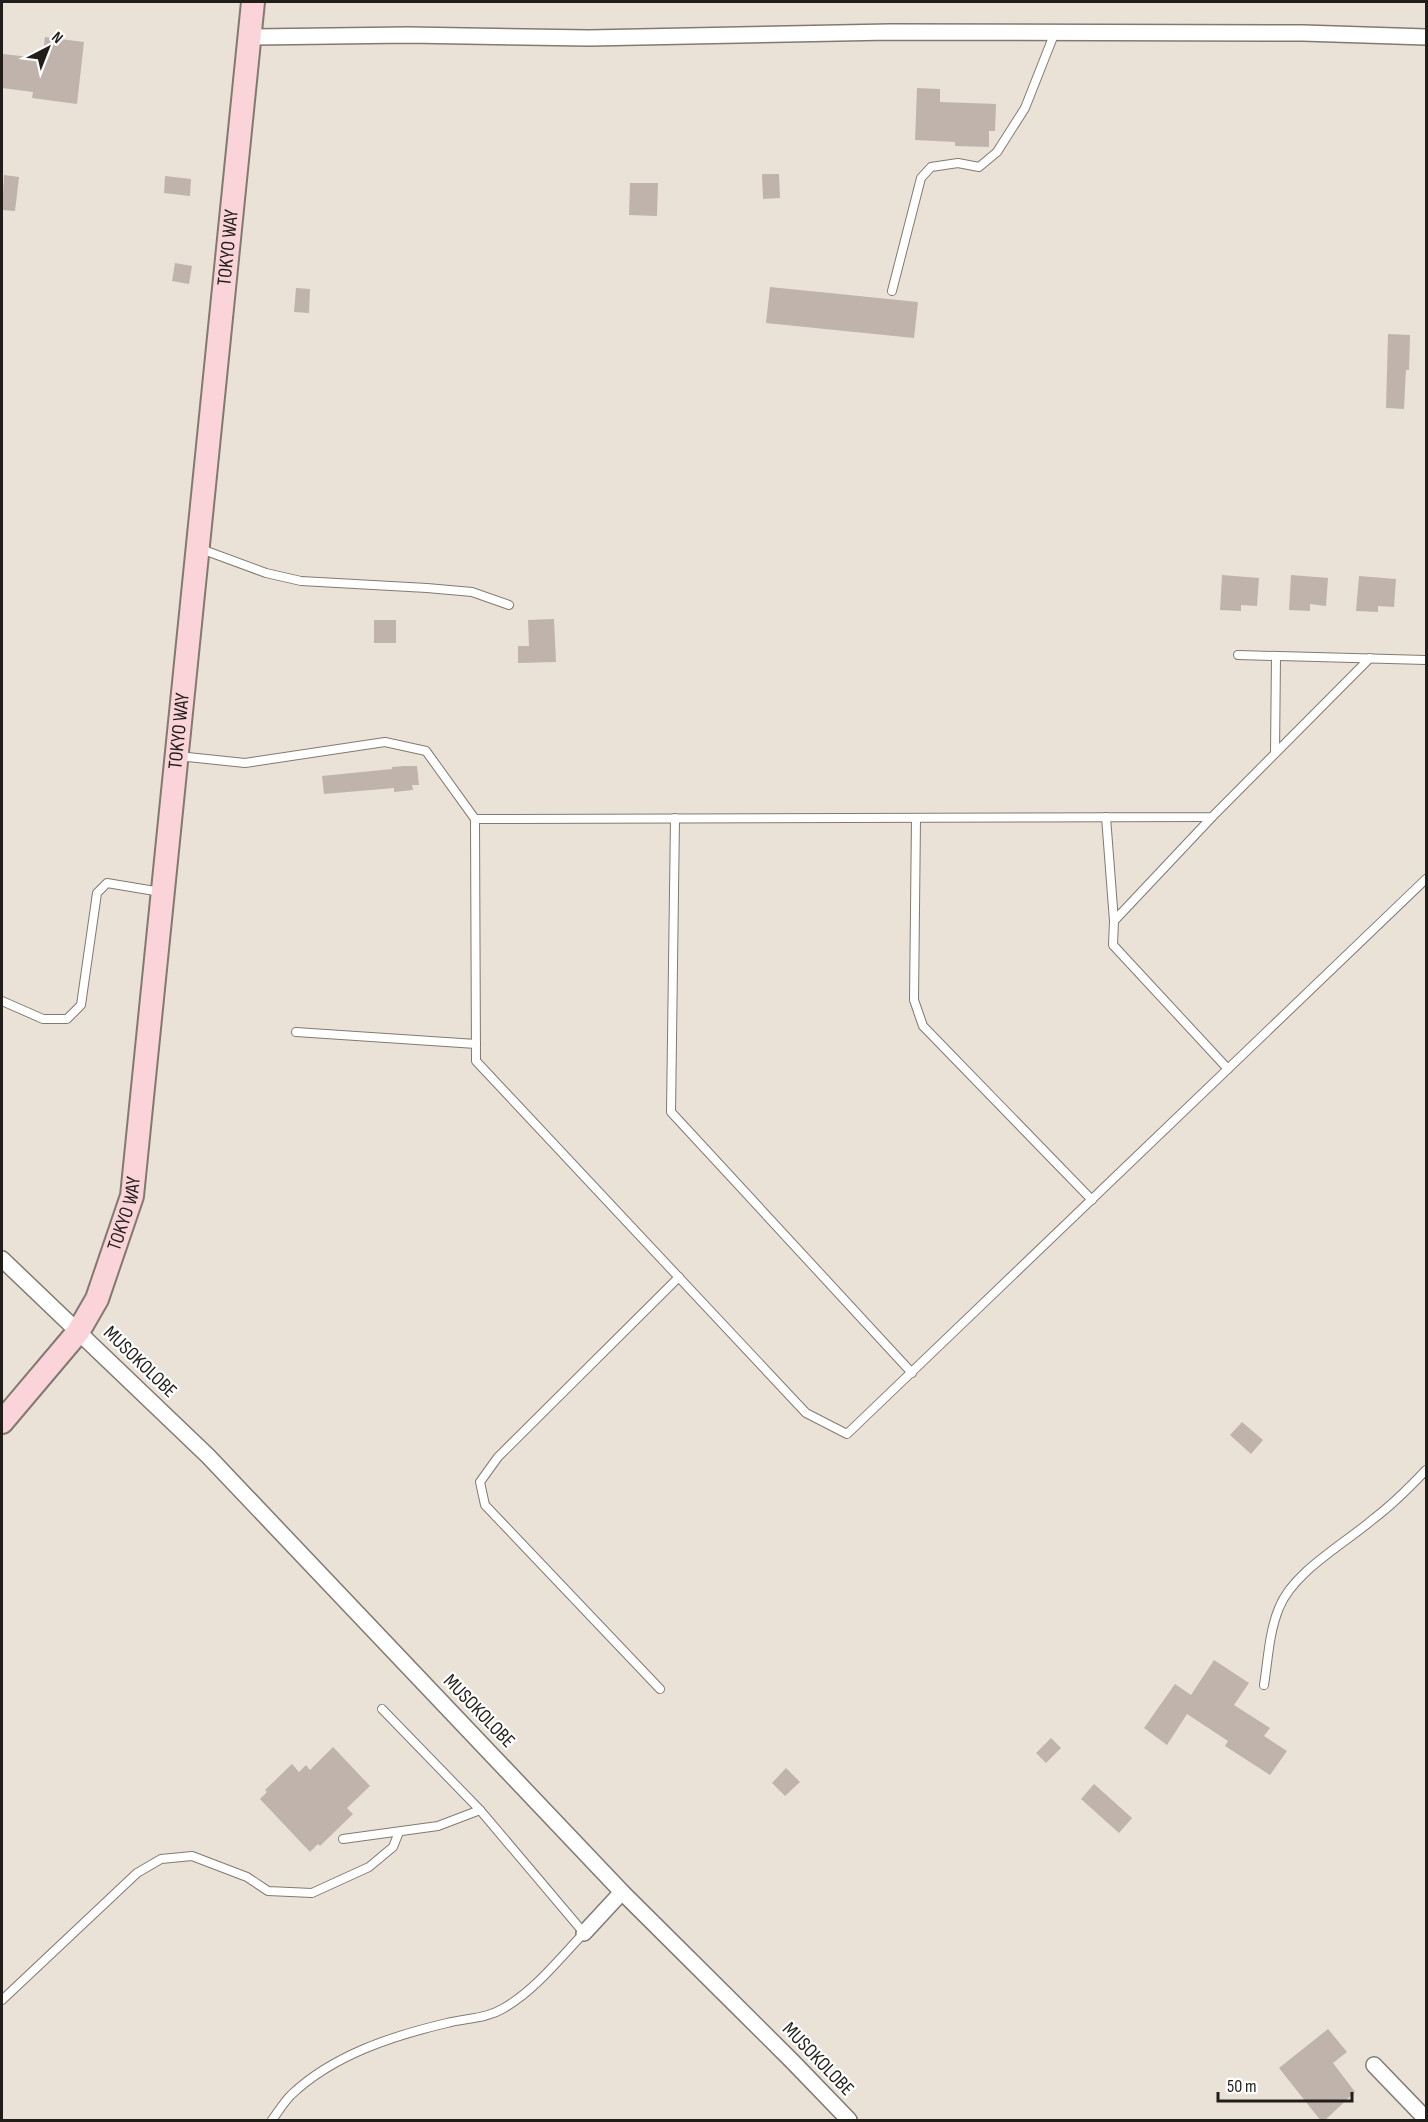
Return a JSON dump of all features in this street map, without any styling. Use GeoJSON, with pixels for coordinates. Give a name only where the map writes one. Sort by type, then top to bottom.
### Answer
{"type":"FeatureCollection","features":[{"type":"Feature","properties":{"kind":"street","name":"TOKYO WAY"},"geometry":{"type":"LineString","coordinates":[[2,1422],[78,1332],[97,1299],[132,1196],[253,2]]}},
{"type":"Feature","properties":{"kind":"street"},"geometry":{"type":"LineString","coordinates":[[249,37],[408,35],[589,38],[890,32],[1303,33],[1426,37]]}},
{"type":"Feature","properties":{"kind":"street","name":"MUSOKOLOBE"},"geometry":{"type":"LineString","coordinates":[[2,1259],[208,1456],[622,1892],[849,2121]]}},
{"type":"Feature","properties":{"kind":"street"},"geometry":{"type":"LineString","coordinates":[[584,1933],[622,1892]]}},
{"type":"Feature","properties":{"kind":"street"},"geometry":{"type":"LineString","coordinates":[[1374,2065],[1426,2119]]}},
{"type":"Feature","properties":{"kind":"lane"},"geometry":{"type":"LineString","coordinates":[[892,291],[921,178],[931,167],[958,164],[979,167],[997,152],[1025,108],[1055,32]]}},
{"type":"Feature","properties":{"kind":"lane"},"geometry":{"type":"LineString","coordinates":[[197,548],[266,573],[301,581],[472,592],[509,605]]}},
{"type":"Feature","properties":{"kind":"lane"},"geometry":{"type":"LineString","coordinates":[[1238,655],[1426,660]]}},
{"type":"Feature","properties":{"kind":"lane"},"geometry":{"type":"LineString","coordinates":[[1275,753],[1276,656]]}},
{"type":"Feature","properties":{"kind":"lane"},"geometry":{"type":"LineString","coordinates":[[1114,921],[1212,817],[1370,658]]}},
{"type":"Feature","properties":{"kind":"lane"},"geometry":{"type":"LineString","coordinates":[[176,756],[245,763],[385,742],[426,751],[475,819],[476,1061],[806,1413],[848,1434],[1426,879]]}},
{"type":"Feature","properties":{"kind":"lane"},"geometry":{"type":"LineString","coordinates":[[1106,817],[1114,921],[1113,945],[1228,1069]]}},
{"type":"Feature","properties":{"kind":"lane"},"geometry":{"type":"LineString","coordinates":[[475,819],[1212,817]]}},
{"type":"Feature","properties":{"kind":"lane"},"geometry":{"type":"LineString","coordinates":[[675,818],[671,1112],[912,1372]]}},
{"type":"Feature","properties":{"kind":"lane"},"geometry":{"type":"LineString","coordinates":[[916,818],[914,1000],[923,1026],[1092,1200]]}},
{"type":"Feature","properties":{"kind":"lane"},"geometry":{"type":"LineString","coordinates":[[2,1001],[43,1019],[67,1019],[81,1005],[97,893],[107,883],[162,892]]}},
{"type":"Feature","properties":{"kind":"lane"},"geometry":{"type":"LineString","coordinates":[[296,1032],[476,1044]]}},
{"type":"Feature","properties":{"kind":"lane"},"geometry":{"type":"LineString","coordinates":[[660,1689],[485,1505],[480,1482],[498,1457],[678,1277]]}},
{"type":"Feature","properties":{"kind":"lane"},"geometry":{"type":"LineString","coordinates":[[1264,1685],[1273,1626],[1279,1606],[1287,1594],[1329,1552],[1371,1522],[1426,1470]]}},
{"type":"Feature","properties":{"kind":"lane"},"geometry":{"type":"LineString","coordinates":[[272,2121],[289,2096],[314,2075],[338,2061],[400,2035],[450,2022],[486,2017],[504,2009],[525,1994],[584,1933],[480,1810],[382,1709]]}},
{"type":"Feature","properties":{"kind":"lane"},"geometry":{"type":"LineString","coordinates":[[344,1839],[438,1826],[480,1810]]}},
{"type":"Feature","properties":{"kind":"lane"},"geometry":{"type":"LineString","coordinates":[[2,2000],[137,1873],[161,1859],[192,1856],[247,1877],[268,1891],[312,1893],[369,1867],[393,1847],[399,1832]]}},
{"type":"Feature","properties":{"kind":"building"},"geometry":{"type":"Polygon","coordinates":[[[45,37],[84,42],[77,104],[32,98],[33,92],[2,88],[2,54],[31,57],[32,51],[43,52],[45,37]]]}},
{"type":"Feature","properties":{"kind":"building"},"geometry":{"type":"Polygon","coordinates":[[[917,88],[940,89],[940,102],[996,104],[995,131],[989,131],[989,147],[955,146],[955,142],[915,140],[917,88]]]}},
{"type":"Feature","properties":{"kind":"building"},"geometry":{"type":"Polygon","coordinates":[[[762,174],[779,174],[780,198],[763,199],[762,174]]]}},
{"type":"Feature","properties":{"kind":"building"},"geometry":{"type":"Polygon","coordinates":[[[4,175],[19,177],[15,211],[2,210],[4,175]]]}},
{"type":"Feature","properties":{"kind":"building"},"geometry":{"type":"Polygon","coordinates":[[[165,176],[191,179],[190,196],[164,193],[165,176]]]}},
{"type":"Feature","properties":{"kind":"building"},"geometry":{"type":"Polygon","coordinates":[[[630,183],[658,183],[657,216],[629,215],[630,183]]]}},
{"type":"Feature","properties":{"kind":"building"},"geometry":{"type":"Polygon","coordinates":[[[175,263],[192,266],[189,284],[172,281],[175,263]]]}},
{"type":"Feature","properties":{"kind":"building"},"geometry":{"type":"Polygon","coordinates":[[[770,287],[918,302],[914,338],[766,323],[770,287]]]}},
{"type":"Feature","properties":{"kind":"building"},"geometry":{"type":"Polygon","coordinates":[[[296,288],[310,289],[309,313],[294,312],[296,288]]]}},
{"type":"Feature","properties":{"kind":"building"},"geometry":{"type":"Polygon","coordinates":[[[1388,334],[1410,335],[1409,370],[1406,370],[1404,409],[1386,408],[1388,334]]]}},
{"type":"Feature","properties":{"kind":"building"},"geometry":{"type":"Polygon","coordinates":[[[1222,575],[1259,578],[1257,606],[1241,605],[1241,611],[1220,610],[1222,575]]]}},
{"type":"Feature","properties":{"kind":"building"},"geometry":{"type":"Polygon","coordinates":[[[1291,575],[1328,578],[1326,606],[1310,604],[1310,611],[1289,610],[1291,575]]]}},
{"type":"Feature","properties":{"kind":"building"},"geometry":{"type":"Polygon","coordinates":[[[1359,576],[1396,579],[1394,607],[1378,606],[1378,612],[1356,611],[1359,576]]]}},
{"type":"Feature","properties":{"kind":"building"},"geometry":{"type":"Polygon","coordinates":[[[554,619],[556,662],[518,663],[518,646],[529,646],[528,620],[554,619]]]}},
{"type":"Feature","properties":{"kind":"building"},"geometry":{"type":"Polygon","coordinates":[[[374,620],[396,620],[396,643],[374,643],[374,620]]]}},
{"type":"Feature","properties":{"kind":"building"},"geometry":{"type":"Polygon","coordinates":[[[417,766],[419,785],[412,785],[413,790],[394,792],[394,788],[324,794],[322,776],[417,766]]]}},
{"type":"Feature","properties":{"kind":"building"},"geometry":{"type":"Polygon","coordinates":[[[1242,1422],[1263,1440],[1251,1454],[1230,1435],[1242,1422]]]}},
{"type":"Feature","properties":{"kind":"building"},"geometry":{"type":"Polygon","coordinates":[[[1214,1660],[1249,1683],[1234,1705],[1270,1728],[1264,1736],[1287,1751],[1270,1775],[1225,1746],[1228,1741],[1187,1714],[1167,1745],[1144,1728],[1175,1684],[1191,1695],[1214,1660]]]}},
{"type":"Feature","properties":{"kind":"building"},"geometry":{"type":"Polygon","coordinates":[[[1051,1738],[1061,1748],[1046,1763],[1036,1753],[1051,1738]]]}},
{"type":"Feature","properties":{"kind":"building"},"geometry":{"type":"Polygon","coordinates":[[[333,1747],[370,1786],[347,1808],[353,1814],[320,1846],[318,1844],[310,1852],[260,1799],[267,1792],[265,1790],[292,1764],[299,1772],[306,1765],[310,1770],[333,1747]]]}},
{"type":"Feature","properties":{"kind":"building"},"geometry":{"type":"Polygon","coordinates":[[[786,1768],[800,1782],[785,1796],[772,1783],[786,1768]]]}},
{"type":"Feature","properties":{"kind":"building"},"geometry":{"type":"Polygon","coordinates":[[[1094,1784],[1132,1818],[1119,1833],[1081,1799],[1094,1784]]]}},
{"type":"Feature","properties":{"kind":"building"},"geometry":{"type":"Polygon","coordinates":[[[1328,2029],[1347,2052],[1333,2063],[1355,2092],[1324,2121],[1321,2121],[1279,2068],[1328,2029]]]}}]}
